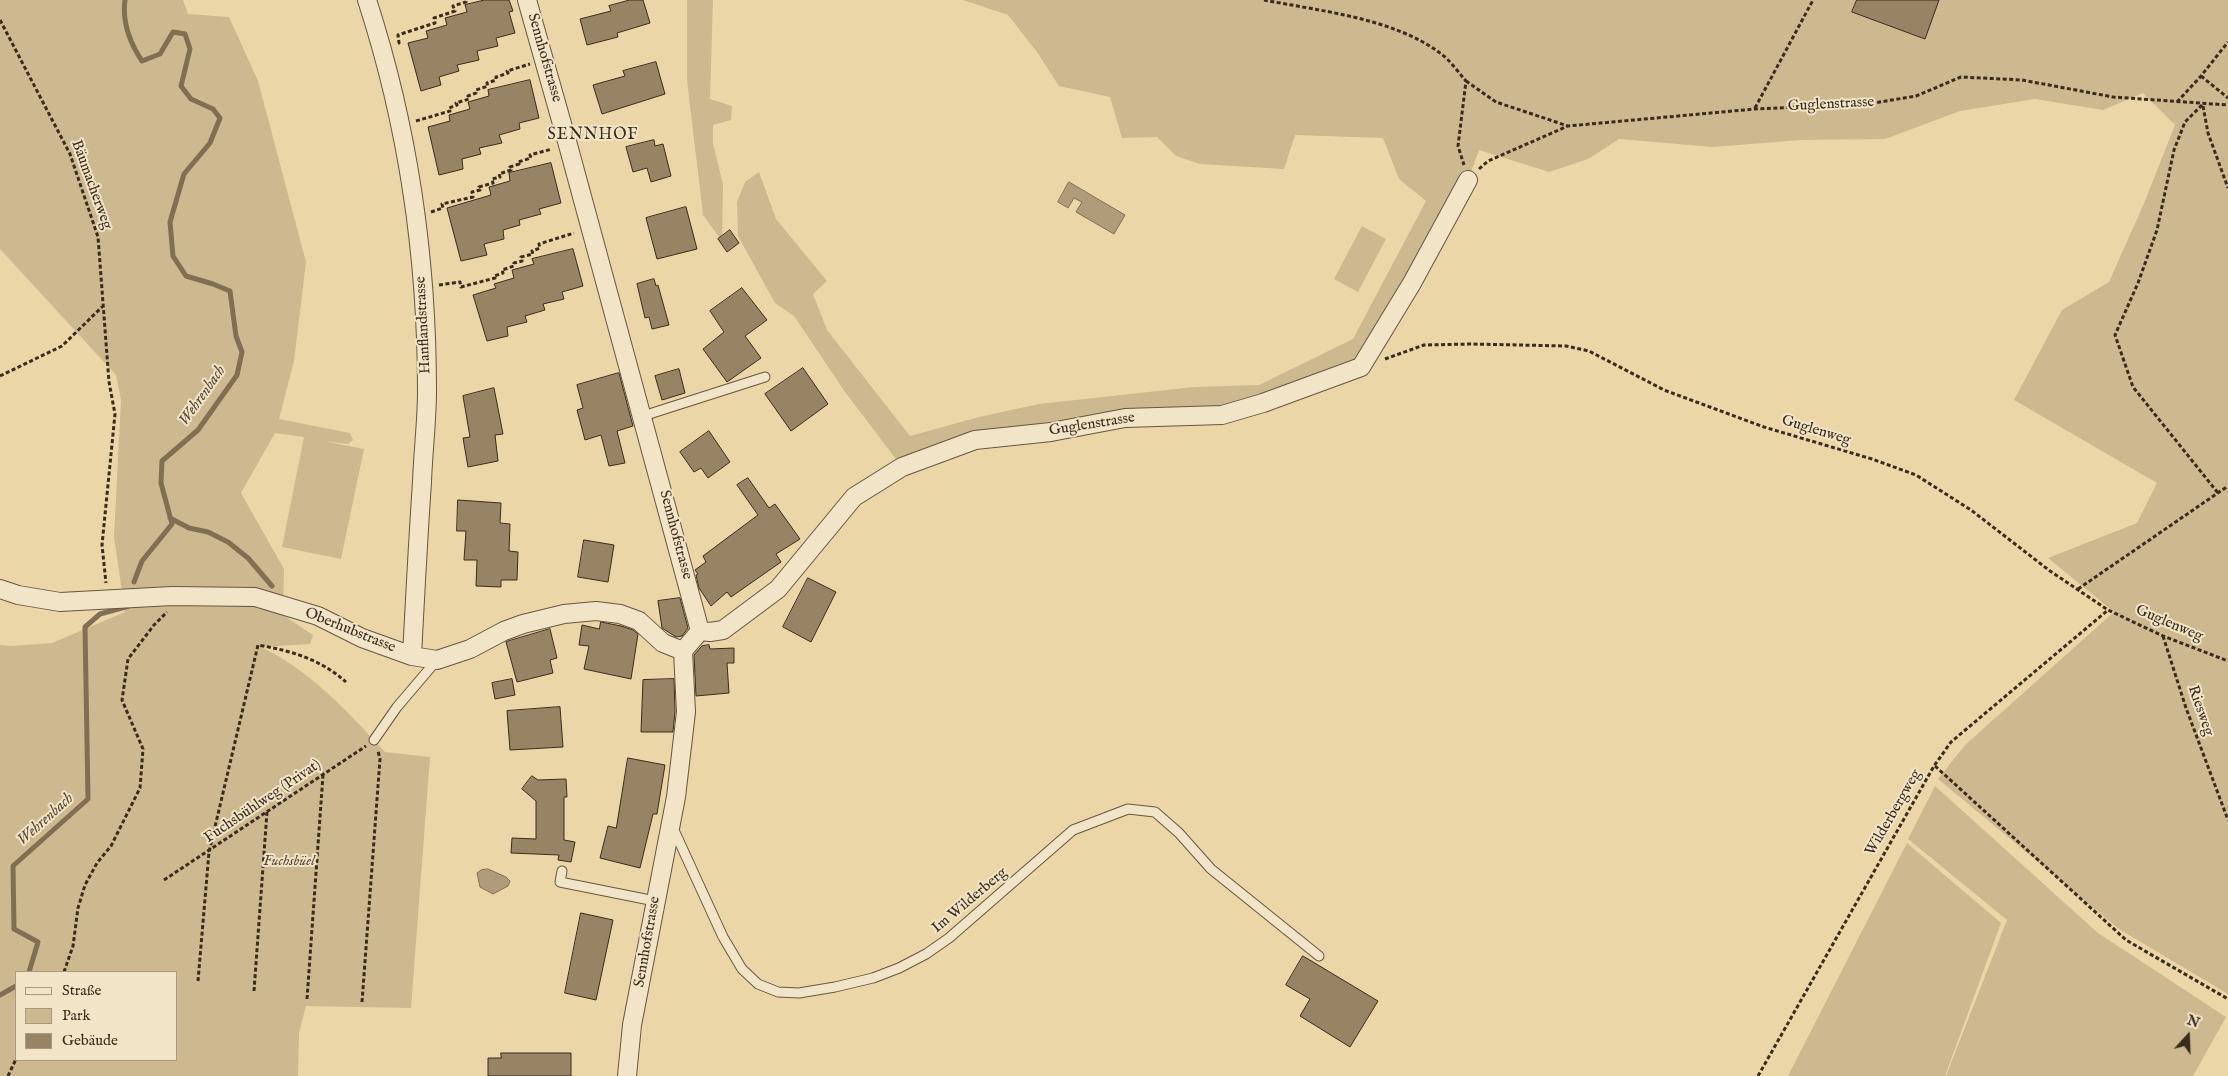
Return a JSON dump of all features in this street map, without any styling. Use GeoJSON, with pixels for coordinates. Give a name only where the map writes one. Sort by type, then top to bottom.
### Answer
{"type":"FeatureCollection","features":[{"type":"Feature","properties":{"kind":"street","name":"Hanflandstrasse"},"geometry":{"type":"LineString","coordinates":[[367,0],[383,49],[401,126],[416,216],[423,288],[427,393],[412,656]]}},
{"type":"Feature","properties":{"kind":"street","name":"Sennhofstrasse"},"geometry":{"type":"LineString","coordinates":[[527,0],[643,416],[700,631]]}},
{"type":"Feature","properties":{"kind":"street"},"geometry":{"type":"LineString","coordinates":[[1361,367],[1412,283],[1468,180]]}},
{"type":"Feature","properties":{"kind":"street","name":"Guglenstrasse"},"geometry":{"type":"LineString","coordinates":[[700,631],[723,630],[778,590],[854,497],[902,467],[975,440],[1051,432],[1125,418],[1222,415],[1263,403],[1361,367]]}},
{"type":"Feature","properties":{"kind":"street","name":"Oberhubstrasse"},"geometry":{"type":"LineString","coordinates":[[0,589],[18,595],[60,602],[172,596],[255,597],[318,616],[362,638],[412,656],[437,660],[470,649],[504,631],[523,624],[581,611],[620,614],[639,621],[663,643],[683,651]]}},
{"type":"Feature","properties":{"kind":"street"},"geometry":{"type":"LineString","coordinates":[[683,651],[700,631]]}},
{"type":"Feature","properties":{"kind":"street","name":"Sennhofstrasse"},"geometry":{"type":"LineString","coordinates":[[627,1076],[632,1025],[676,797],[686,712],[683,651]]}},
{"type":"Feature","properties":{"kind":"lane"},"geometry":{"type":"LineString","coordinates":[[643,416],[765,377]]}},
{"type":"Feature","properties":{"kind":"lane"},"geometry":{"type":"LineString","coordinates":[[374,740],[397,707],[437,660]]}},
{"type":"Feature","properties":{"kind":"lane","name":"Im Wilderberg"},"geometry":{"type":"LineString","coordinates":[[671,823],[722,937],[742,969],[758,984],[778,992],[799,993],[835,987],[873,978],[899,968],[949,938],[1073,830],[1128,809],[1155,812],[1179,833],[1211,869],[1319,956]]}},
{"type":"Feature","properties":{"kind":"lane"},"geometry":{"type":"LineString","coordinates":[[562,871],[560,882],[655,901]]}},
{"type":"Feature","properties":{"kind":"path"},"geometry":{"type":"LineString","coordinates":[[383,49],[400,43],[398,35],[435,24],[434,18],[454,11],[453,6],[466,2],[466,0]]}},
{"type":"Feature","properties":{"kind":"path"},"geometry":{"type":"LineString","coordinates":[[1264,0],[1366,21],[1405,33],[1440,53],[1466,81],[1496,102],[1568,126]]}},
{"type":"Feature","properties":{"kind":"path"},"geometry":{"type":"LineString","coordinates":[[1755,109],[1813,0]]}},
{"type":"Feature","properties":{"kind":"path","name":"Bäumacherweg"},"geometry":{"type":"LineString","coordinates":[[0,20],[70,154],[98,238],[109,382],[115,414],[102,545],[107,599]]}},
{"type":"Feature","properties":{"kind":"path"},"geometry":{"type":"LineString","coordinates":[[2176,102],[2201,76],[2228,42]]}},
{"type":"Feature","properties":{"kind":"path"},"geometry":{"type":"LineString","coordinates":[[401,126],[450,111],[449,108],[458,105],[456,103],[469,99],[468,96],[476,93],[476,90],[488,86],[487,83],[496,80],[496,77],[508,73],[507,71],[524,66]]}},
{"type":"Feature","properties":{"kind":"path"},"geometry":{"type":"LineString","coordinates":[[2201,76],[2228,98]]}},
{"type":"Feature","properties":{"kind":"path","name":"Guglenstrasse"},"geometry":{"type":"LineString","coordinates":[[1488,161],[1568,126],[1755,109],[1868,104],[1916,96],[1961,77],[2022,80],[2112,97],[2203,105],[2228,105]]}},
{"type":"Feature","properties":{"kind":"path"},"geometry":{"type":"LineString","coordinates":[[1460,153],[1458,146],[1466,81]]}},
{"type":"Feature","properties":{"kind":"path"},"geometry":{"type":"LineString","coordinates":[[2203,105],[2208,133],[2228,188]]}},
{"type":"Feature","properties":{"kind":"path"},"geometry":{"type":"LineString","coordinates":[[2203,105],[2185,122],[2174,150],[2157,230],[2138,283],[2115,335],[2132,387],[2218,493]]}},
{"type":"Feature","properties":{"kind":"path"},"geometry":{"type":"LineString","coordinates":[[416,216],[444,208],[442,204],[473,197],[472,192],[480,190],[479,187],[493,183],[492,179],[500,177],[499,174],[511,170],[510,167],[531,158],[530,155],[547,151]]}},
{"type":"Feature","properties":{"kind":"path"},"geometry":{"type":"LineString","coordinates":[[423,288],[460,282],[461,287],[495,278],[494,276],[503,273],[502,270],[522,261],[522,257],[533,254],[532,251],[540,248],[539,244],[568,234]]}},
{"type":"Feature","properties":{"kind":"path"},"geometry":{"type":"LineString","coordinates":[[0,376],[62,346],[104,305]]}},
{"type":"Feature","properties":{"kind":"path","name":"Guglenweg"},"geometry":{"type":"LineString","coordinates":[[1361,367],[1424,346],[1471,344],[1566,346],[1589,352],[1664,390],[1764,427],[1916,475],[1971,510],[2050,571],[2108,610],[2163,636],[2228,661]]}},
{"type":"Feature","properties":{"kind":"path"},"geometry":{"type":"LineString","coordinates":[[2078,589],[2228,486]]}},
{"type":"Feature","properties":{"kind":"path"},"geometry":{"type":"LineString","coordinates":[[64,971],[73,946],[78,908],[85,885],[97,864],[111,846],[140,788],[143,749],[122,700],[128,659],[154,625],[169,610],[172,596]]}},
{"type":"Feature","properties":{"kind":"path","name":"Wilderbergweg"},"geometry":{"type":"LineString","coordinates":[[1758,1076],[1934,766],[1951,742],[2108,610]]}},
{"type":"Feature","properties":{"kind":"path","name":"Riesweg"},"geometry":{"type":"LineString","coordinates":[[2163,636],[2186,708],[2228,820]]}},
{"type":"Feature","properties":{"kind":"path"},"geometry":{"type":"LineString","coordinates":[[198,981],[209,852],[258,645],[310,658],[330,668],[346,682]]}},
{"type":"Feature","properties":{"kind":"path"},"geometry":{"type":"LineString","coordinates":[[362,1002],[380,758],[374,740]]}},
{"type":"Feature","properties":{"kind":"path","name":"Fuchsbühlweg (Privat)"},"geometry":{"type":"LineString","coordinates":[[164,880],[209,852],[374,740]]}},
{"type":"Feature","properties":{"kind":"path"},"geometry":{"type":"LineString","coordinates":[[1934,766],[2126,940],[2228,999]]}},
{"type":"Feature","properties":{"kind":"path"},"geometry":{"type":"LineString","coordinates":[[307,999],[323,774]]}},
{"type":"Feature","properties":{"kind":"path"},"geometry":{"type":"LineString","coordinates":[[254,991],[267,812]]}},
{"type":"Feature","properties":{"kind":"path"},"geometry":{"type":"LineString","coordinates":[[8,1076],[15,1061]]}},
{"type":"Feature","properties":{"kind":"green space","name":"Fuchsbüel"},"geometry":{"type":"Polygon","coordinates":[[[0,0],[183,0],[188,14],[229,17],[258,81],[306,262],[294,361],[279,419],[350,433],[353,440],[348,444],[324,441],[364,449],[341,559],[282,547],[304,437],[275,433],[241,493],[284,569],[283,615],[313,635],[310,644],[261,647],[312,680],[343,708],[385,752],[430,757],[411,1008],[306,1006],[299,1033],[298,1076],[0,1076],[0,645],[52,643],[125,612],[114,537],[121,400],[116,375],[0,249],[0,0]]]}},
{"type":"Feature","properties":{"kind":"green space"},"geometry":{"type":"Polygon","coordinates":[[[687,0],[713,0],[710,99],[732,106],[731,120],[713,125],[713,143],[723,185],[722,241],[703,215],[687,80],[687,0]]]}},
{"type":"Feature","properties":{"kind":"green space"},"geometry":{"type":"Polygon","coordinates":[[[963,0],[2228,0],[2228,994],[2119,929],[1938,779],[1965,745],[2114,612],[2048,558],[2137,523],[2157,483],[2014,400],[2062,310],[2109,282],[2145,201],[2175,125],[2143,93],[2103,110],[2035,99],[1960,111],[1885,139],[1801,140],[1713,147],[1619,139],[1588,159],[1549,172],[1479,150],[1468,180],[1361,367],[1263,403],[975,440],[902,467],[845,392],[794,316],[775,303],[738,236],[737,202],[745,182],[759,172],[776,219],[827,281],[813,294],[827,330],[910,436],[979,417],[1039,404],[1194,387],[1259,385],[1353,339],[1426,201],[1399,179],[1383,138],[1295,135],[1284,169],[1200,164],[1176,156],[1157,137],[1122,138],[1110,97],[1059,86],[1037,52],[1008,15],[963,0]]]}},
{"type":"Feature","properties":{"kind":"green space"},"geometry":{"type":"Polygon","coordinates":[[[1362,226],[1386,239],[1358,292],[1334,279],[1362,226]]]}},
{"type":"Feature","properties":{"kind":"green space"},"geometry":{"type":"Polygon","coordinates":[[[1935,786],[2098,933],[2226,1017],[2193,1076],[1946,1076],[2007,920],[1908,839],[1935,786]]]}},
{"type":"Feature","properties":{"kind":"green space"},"geometry":{"type":"Polygon","coordinates":[[[1907,843],[2001,923],[1945,1076],[1788,1076],[1907,843]]]}},
{"type":"Feature","properties":{"kind":"shaded area"},"geometry":{"type":"Polygon","coordinates":[[[1069,182],[1125,215],[1114,234],[1076,212],[1082,202],[1074,198],[1068,208],[1058,202],[1069,182]]]}},
{"type":"Feature","properties":{"kind":"shaded area"},"geometry":{"type":"Polygon","coordinates":[[[488,869],[506,877],[510,881],[508,886],[493,894],[480,887],[477,873],[488,869]]]}},
{"type":"Feature","properties":{"kind":"building"},"geometry":{"type":"Polygon","coordinates":[[[485,0],[509,0],[513,11],[509,12],[515,33],[496,38],[498,46],[477,51],[479,60],[457,65],[459,71],[439,77],[441,85],[421,91],[408,43],[428,38],[426,31],[447,25],[445,18],[467,12],[465,5],[485,0]]]}},
{"type":"Feature","properties":{"kind":"building"},"geometry":{"type":"Polygon","coordinates":[[[630,0],[643,0],[650,23],[617,33],[618,37],[587,45],[580,19],[611,11],[609,6],[630,0]]]}},
{"type":"Feature","properties":{"kind":"building"},"geometry":{"type":"Polygon","coordinates":[[[1857,0],[1939,0],[1925,39],[1852,12],[1857,0]]]}},
{"type":"Feature","properties":{"kind":"building"},"geometry":{"type":"Polygon","coordinates":[[[656,62],[665,94],[602,114],[593,85],[625,76],[623,71],[656,62]]]}},
{"type":"Feature","properties":{"kind":"building"},"geometry":{"type":"Polygon","coordinates":[[[530,80],[539,118],[519,123],[520,129],[499,135],[502,143],[479,148],[481,154],[462,159],[463,169],[439,175],[428,127],[450,121],[449,115],[470,109],[468,102],[489,96],[488,90],[530,80]]]}},
{"type":"Feature","properties":{"kind":"building"},"geometry":{"type":"Polygon","coordinates":[[[654,140],[655,146],[663,144],[671,176],[651,182],[647,168],[633,172],[626,147],[654,140]]]}},
{"type":"Feature","properties":{"kind":"building"},"geometry":{"type":"Polygon","coordinates":[[[551,163],[561,203],[539,209],[541,214],[519,220],[520,225],[503,230],[504,239],[484,244],[487,255],[461,261],[447,208],[491,195],[489,187],[510,181],[509,173],[551,163]]]}},
{"type":"Feature","properties":{"kind":"building"},"geometry":{"type":"Polygon","coordinates":[[[686,207],[697,249],[657,259],[646,218],[686,207]]]}},
{"type":"Feature","properties":{"kind":"building"},"geometry":{"type":"Polygon","coordinates":[[[730,230],[739,243],[727,252],[718,239],[730,230]]]}},
{"type":"Feature","properties":{"kind":"building"},"geometry":{"type":"Polygon","coordinates":[[[573,249],[583,286],[562,292],[564,299],[543,304],[545,310],[525,316],[527,322],[507,327],[508,336],[487,341],[473,295],[496,288],[494,284],[514,278],[512,270],[534,264],[532,259],[573,249]]]}},
{"type":"Feature","properties":{"kind":"building"},"geometry":{"type":"Polygon","coordinates":[[[654,279],[656,286],[658,285],[669,325],[652,329],[649,317],[645,318],[637,284],[654,279]]]}},
{"type":"Feature","properties":{"kind":"building"},"geometry":{"type":"Polygon","coordinates":[[[742,288],[767,320],[745,336],[761,358],[727,382],[703,349],[724,332],[710,311],[742,288]]]}},
{"type":"Feature","properties":{"kind":"building"},"geometry":{"type":"Polygon","coordinates":[[[803,368],[828,404],[791,431],[765,394],[803,368]]]}},
{"type":"Feature","properties":{"kind":"building"},"geometry":{"type":"Polygon","coordinates":[[[679,369],[685,393],[662,400],[655,376],[679,369]]]}},
{"type":"Feature","properties":{"kind":"building"},"geometry":{"type":"Polygon","coordinates":[[[619,373],[633,426],[617,431],[625,463],[609,466],[601,435],[585,440],[577,410],[583,408],[577,385],[619,373]]]}},
{"type":"Feature","properties":{"kind":"building"},"geometry":{"type":"Polygon","coordinates":[[[494,388],[503,434],[495,435],[498,461],[468,467],[463,438],[470,437],[463,396],[494,388]]]}},
{"type":"Feature","properties":{"kind":"building"},"geometry":{"type":"Polygon","coordinates":[[[709,431],[730,462],[708,478],[701,468],[694,472],[680,452],[709,431]]]}},
{"type":"Feature","properties":{"kind":"building"},"geometry":{"type":"Polygon","coordinates":[[[748,478],[769,508],[775,504],[800,539],[776,554],[781,562],[731,597],[727,592],[711,606],[699,588],[696,575],[698,574],[695,570],[706,562],[703,556],[758,515],[737,485],[748,478]]]}},
{"type":"Feature","properties":{"kind":"building"},"geometry":{"type":"Polygon","coordinates":[[[458,500],[501,503],[500,523],[510,524],[509,551],[518,552],[517,580],[501,580],[501,587],[476,586],[477,560],[464,560],[466,531],[457,531],[458,500]]]}},
{"type":"Feature","properties":{"kind":"building"},"geometry":{"type":"Polygon","coordinates":[[[584,540],[614,545],[608,582],[578,577],[584,540]]]}},
{"type":"Feature","properties":{"kind":"building"},"geometry":{"type":"Polygon","coordinates":[[[808,578],[836,592],[811,642],[783,627],[808,578]]]}},
{"type":"Feature","properties":{"kind":"building"},"geometry":{"type":"Polygon","coordinates":[[[680,598],[688,628],[682,636],[676,637],[662,628],[658,601],[680,598]]]}},
{"type":"Feature","properties":{"kind":"building"},"geometry":{"type":"Polygon","coordinates":[[[601,622],[621,626],[638,634],[631,679],[584,669],[589,646],[579,645],[582,625],[599,629],[601,622]]]}},
{"type":"Feature","properties":{"kind":"building"},"geometry":{"type":"Polygon","coordinates":[[[550,629],[557,658],[550,660],[553,673],[517,682],[506,642],[550,629]]]}},
{"type":"Feature","properties":{"kind":"building"},"geometry":{"type":"Polygon","coordinates":[[[709,645],[710,649],[734,648],[734,663],[727,663],[729,693],[696,696],[694,655],[702,646],[709,645]]]}},
{"type":"Feature","properties":{"kind":"building"},"geometry":{"type":"Polygon","coordinates":[[[512,679],[515,695],[495,699],[492,683],[512,679]]]}},
{"type":"Feature","properties":{"kind":"building"},"geometry":{"type":"Polygon","coordinates":[[[674,679],[675,712],[673,732],[641,732],[643,680],[674,679]]]}},
{"type":"Feature","properties":{"kind":"building"},"geometry":{"type":"Polygon","coordinates":[[[560,707],[563,747],[510,750],[507,711],[560,707]]]}},
{"type":"Feature","properties":{"kind":"building"},"geometry":{"type":"Polygon","coordinates":[[[628,758],[665,765],[657,814],[653,814],[640,868],[600,858],[608,826],[616,828],[628,758]]]}},
{"type":"Feature","properties":{"kind":"building"},"geometry":{"type":"Polygon","coordinates":[[[532,776],[538,780],[566,779],[567,797],[564,797],[564,840],[575,842],[571,862],[558,860],[559,855],[511,853],[512,838],[536,839],[536,801],[522,789],[532,776]]]}},
{"type":"Feature","properties":{"kind":"building"},"geometry":{"type":"Polygon","coordinates":[[[581,913],[613,920],[596,1000],[565,993],[581,913]]]}},
{"type":"Feature","properties":{"kind":"building"},"geometry":{"type":"Polygon","coordinates":[[[1303,956],[1378,1001],[1350,1047],[1300,1016],[1310,999],[1286,985],[1303,956]]]}},
{"type":"Feature","properties":{"kind":"building"},"geometry":{"type":"Polygon","coordinates":[[[501,1053],[571,1053],[571,1076],[488,1076],[488,1058],[501,1058],[501,1053]]]}},
{"type":"Feature","properties":{"kind":"waterway","name":"Wehrenbach"},"geometry":{"type":"LineString","coordinates":[[125,0],[124,8],[128,32],[142,61],[160,54],[173,32],[185,34],[190,49],[181,86],[191,99],[213,109],[220,118],[210,143],[184,174],[170,222],[173,256],[186,276],[230,291],[236,336],[242,352],[237,375],[198,430],[162,461],[161,483],[172,524],[142,561],[134,582]]}},
{"type":"Feature","properties":{"kind":"waterway"},"geometry":{"type":"LineString","coordinates":[[170,518],[189,528],[208,532],[228,542],[248,558],[272,586]]}},
{"type":"Feature","properties":{"kind":"waterway","name":"Wehrenbach"},"geometry":{"type":"LineString","coordinates":[[29,971],[38,942],[14,929],[13,866],[88,799],[85,627],[100,614],[129,606]]}},
{"type":"Feature","properties":{"kind":"waterway","name":"Wehrenbach"},"geometry":{"type":"LineString","coordinates":[[0,995],[15,987]]}},
{"type":"Feature","properties":{"kind":"district","name":"SENNHOF"},"geometry":{"type":"Point","coordinates":[593,136]}}]}
